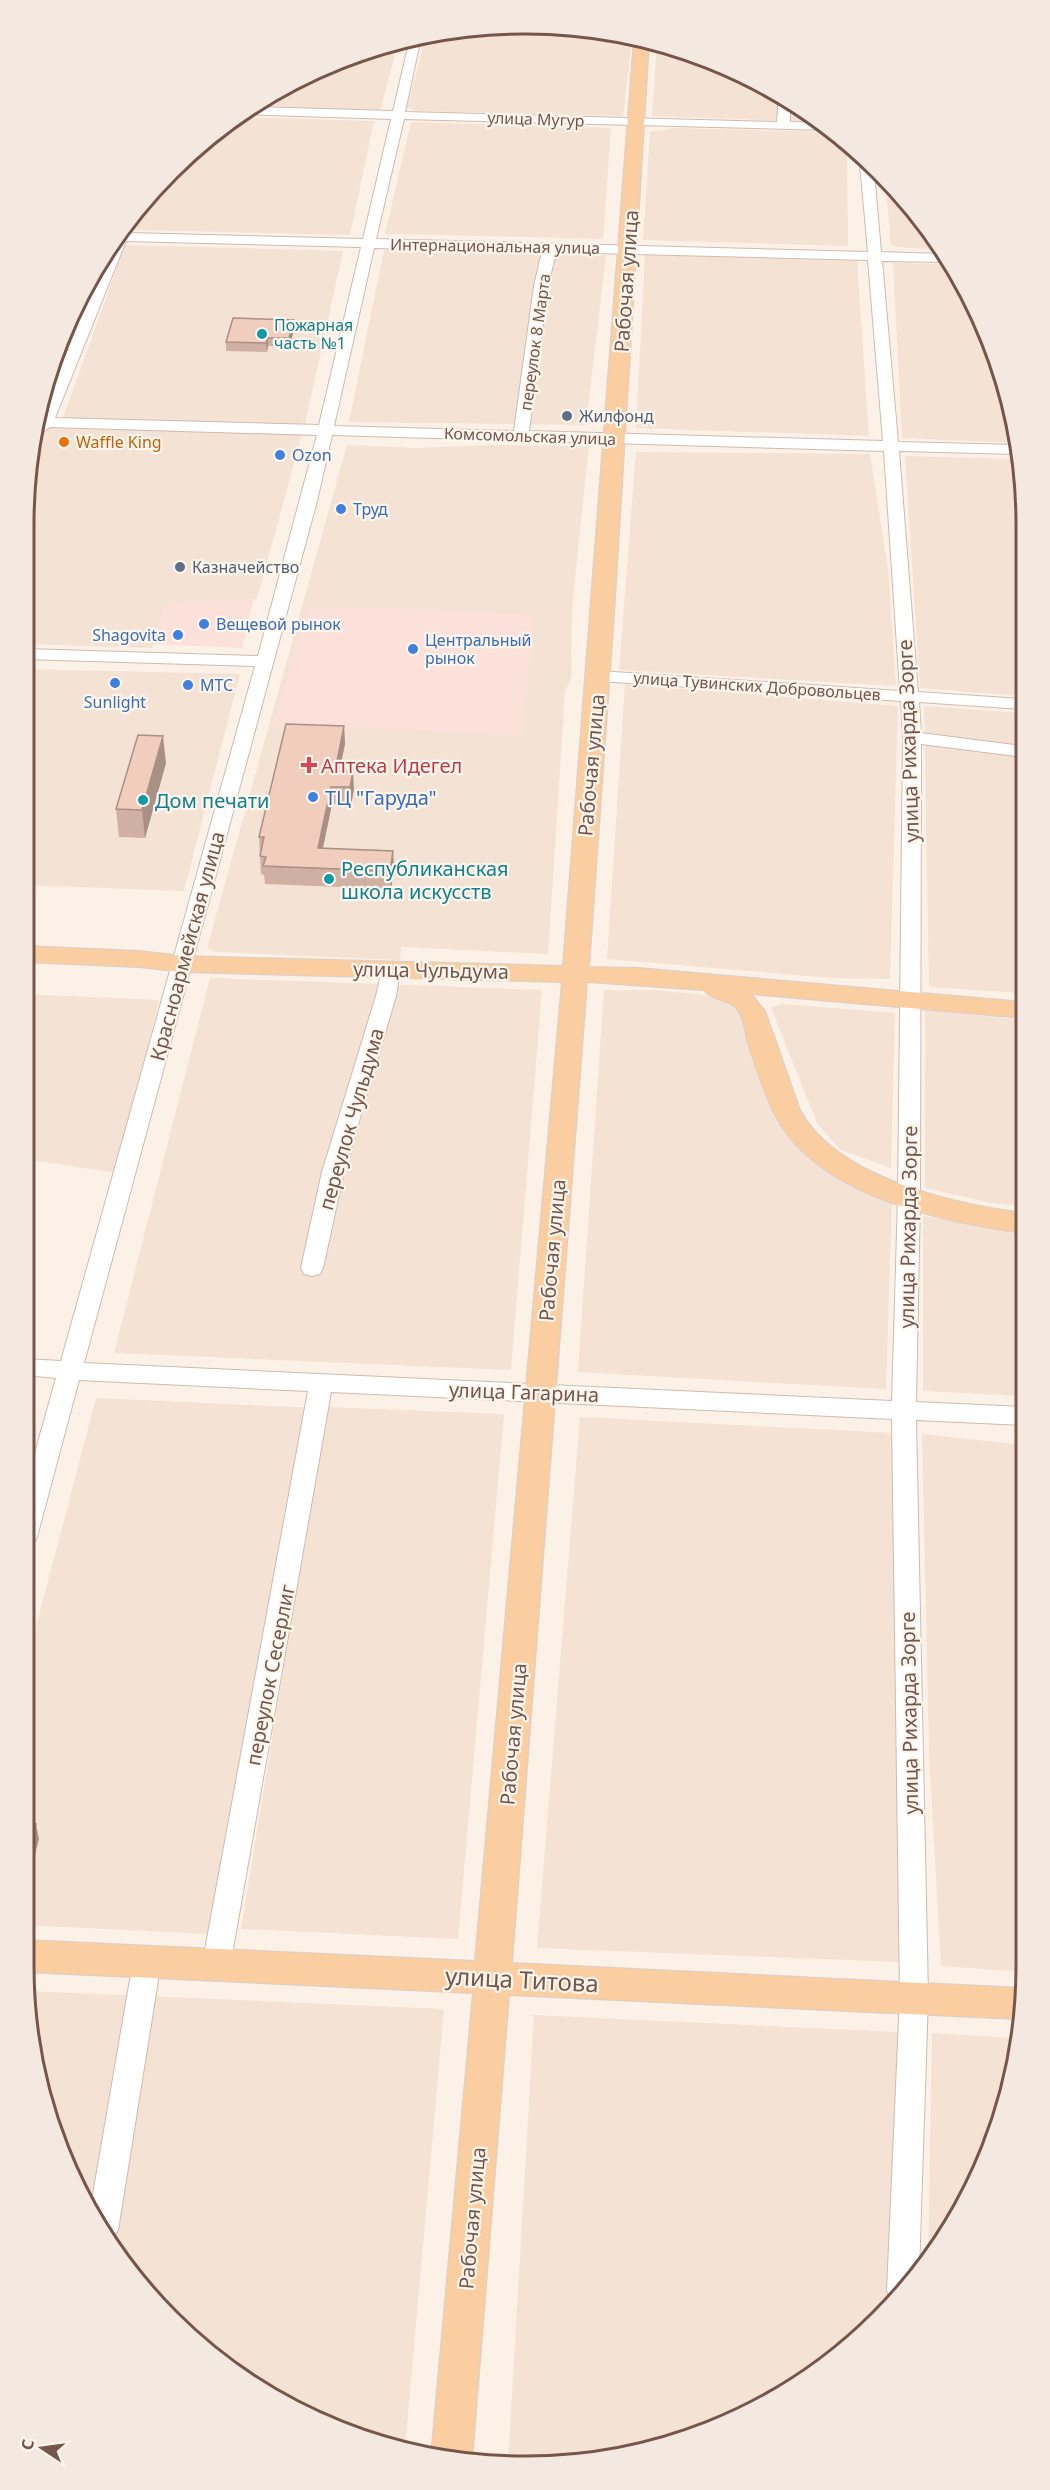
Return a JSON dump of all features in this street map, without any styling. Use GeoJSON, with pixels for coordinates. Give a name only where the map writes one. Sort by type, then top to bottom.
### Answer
{"type":"FeatureCollection","features":[{"type":"Feature","properties":{"kind":"main road","name":"Рабочая улица"},"geometry":{"type":"LineString","coordinates":[[453,2450],[599,676],[641,48]]}},
{"type":"Feature","properties":{"kind":"main road","name":"улица Чульдума"},"geometry":{"type":"LineString","coordinates":[[34,954],[139,959],[182,964],[574,974],[679,979],[1016,1009]]}},
{"type":"Feature","properties":{"kind":"main road","name":"улица Чульдума"},"geometry":{"type":"LineString","coordinates":[[34,966],[137,970],[182,964]]}},
{"type":"Feature","properties":{"kind":"main road","name":"улица Чульдума"},"geometry":{"type":"LineString","coordinates":[[679,979],[723,991],[742,999],[750,1006]]}},
{"type":"Feature","properties":{"kind":"main road"},"geometry":{"type":"LineString","coordinates":[[774,989],[761,994],[750,1006],[766,1060],[795,1126],[817,1148],[855,1173],[909,1198],[951,1212],[1016,1222]]}},
{"type":"Feature","properties":{"kind":"main road","name":"улица Титова"},"geometry":{"type":"LineString","coordinates":[[34,1956],[914,1996],[1013,2003]]}},
{"type":"Feature","properties":{"kind":"street","name":"Красноармейская улица"},"geometry":{"type":"LineString","coordinates":[[34,1501],[265,661],[326,430],[367,243],[414,47]]}},
{"type":"Feature","properties":{"kind":"street"},"geometry":{"type":"LineString","coordinates":[[783,126],[784,108]]}},
{"type":"Feature","properties":{"kind":"street","name":"улица Мугур"},"geometry":{"type":"LineString","coordinates":[[261,111],[811,127]]}},
{"type":"Feature","properties":{"kind":"street","name":"улица Рихарда Зорге"},"geometry":{"type":"LineString","coordinates":[[868,174],[912,738],[909,1198],[904,1408],[914,1996],[904,2277]]}},
{"type":"Feature","properties":{"kind":"street","name":"Интернациональная улица"},"geometry":{"type":"LineString","coordinates":[[130,234],[937,258]]}},
{"type":"Feature","properties":{"kind":"street","name":"переулок 8 Марта"},"geometry":{"type":"LineString","coordinates":[[521,436],[541,286],[550,248]]}},
{"type":"Feature","properties":{"kind":"street"},"geometry":{"type":"LineString","coordinates":[[50,403],[80,319]]}},
{"type":"Feature","properties":{"kind":"street","name":"Комсомольская улица"},"geometry":{"type":"LineString","coordinates":[[45,425],[326,430],[1009,450]]}},
{"type":"Feature","properties":{"kind":"street"},"geometry":{"type":"LineString","coordinates":[[34,654],[265,661]]}},
{"type":"Feature","properties":{"kind":"street","name":"улица Тувинских Добровольцев"},"geometry":{"type":"LineString","coordinates":[[599,676],[1016,704]]}},
{"type":"Feature","properties":{"kind":"street"},"geometry":{"type":"LineString","coordinates":[[912,738],[1016,751]]}},
{"type":"Feature","properties":{"kind":"street","name":"переулок Чульдума"},"geometry":{"type":"LineString","coordinates":[[312,1268],[333,1172],[387,996],[390,970]]}},
{"type":"Feature","properties":{"kind":"street","name":"улица Гагарина"},"geometry":{"type":"LineString","coordinates":[[34,1368],[321,1384],[904,1408],[1016,1415]]}},
{"type":"Feature","properties":{"kind":"street","name":"переулок Сесерлиг"},"geometry":{"type":"LineString","coordinates":[[216,1966],[317,1420],[321,1384]]}},
{"type":"Feature","properties":{"kind":"street"},"geometry":{"type":"LineString","coordinates":[[104,2217],[147,1962]]}},
{"type":"Feature","properties":{"kind":"shaded area"},"geometry":{"type":"Polygon","coordinates":[[[525,34],[589,39],[631,46],[623,116],[416,111],[407,107],[424,45],[461,39],[525,34]]]}},
{"type":"Feature","properties":{"kind":"shaded area"},"geometry":{"type":"Polygon","coordinates":[[[396,52],[380,111],[268,107],[337,72],[396,52]]]}},
{"type":"Feature","properties":{"kind":"shaded area"},"geometry":{"type":"Polygon","coordinates":[[[656,52],[713,72],[742,85],[804,121],[652,116],[656,52]]]}},
{"type":"Feature","properties":{"kind":"shaded area"},"geometry":{"type":"Polygon","coordinates":[[[251,117],[374,121],[350,235],[134,230],[178,178],[226,136],[251,117]]]}},
{"type":"Feature","properties":{"kind":"shaded area"},"geometry":{"type":"Polygon","coordinates":[[[411,122],[611,128],[603,239],[385,234],[411,122]]]}},
{"type":"Feature","properties":{"kind":"shaded area"},"geometry":{"type":"Polygon","coordinates":[[[676,128],[818,132],[847,155],[848,246],[643,240],[650,132],[676,128]]]}},
{"type":"Feature","properties":{"kind":"shaded area"},"geometry":{"type":"Polygon","coordinates":[[[886,194],[931,249],[898,247],[891,244],[886,194]]]}},
{"type":"Feature","properties":{"kind":"shaded area"},"geometry":{"type":"Polygon","coordinates":[[[125,245],[343,251],[305,424],[63,418],[125,245]]]}},
{"type":"Feature","properties":{"kind":"shaded area"},"geometry":{"type":"Polygon","coordinates":[[[384,250],[606,255],[586,425],[349,422],[384,250]]]}},
{"type":"Feature","properties":{"kind":"shaded area"},"geometry":{"type":"Polygon","coordinates":[[[645,255],[857,261],[869,436],[636,428],[645,255]]]}},
{"type":"Feature","properties":{"kind":"shaded area"},"geometry":{"type":"Polygon","coordinates":[[[893,263],[940,264],[978,337],[999,398],[1008,443],[902,438],[893,263]]]}},
{"type":"Feature","properties":{"kind":"shaded area"},"geometry":{"type":"Polygon","coordinates":[[[44,428],[302,434],[257,599],[166,604],[152,648],[34,644],[34,525],[44,428]]]}},
{"type":"Feature","properties":{"kind":"shaded area"},"geometry":{"type":"Polygon","coordinates":[[[347,445],[417,448],[491,445],[589,446],[572,607],[571,678],[565,692],[548,954],[401,947],[400,960],[217,952],[207,948],[347,445]]]}},
{"type":"Feature","properties":{"kind":"shaded area"},"geometry":{"type":"Polygon","coordinates":[[[636,452],[870,454],[888,568],[896,686],[619,670],[636,452]]]}},
{"type":"Feature","properties":{"kind":"shaded area"},"geometry":{"type":"Polygon","coordinates":[[[905,456],[1011,459],[1016,525],[1016,696],[920,688],[905,456]]]}},
{"type":"Feature","properties":{"kind":"shaded area","name":"Вещевой рынок"},"geometry":{"type":"Polygon","coordinates":[[[254,598],[242,648],[154,644],[166,604],[254,598]]]}},
{"type":"Feature","properties":{"kind":"shaded area","name":"Центральный рынок"},"geometry":{"type":"Polygon","coordinates":[[[309,606],[534,614],[521,734],[273,726],[309,606]]]}},
{"type":"Feature","properties":{"kind":"shaded area"},"geometry":{"type":"Polygon","coordinates":[[[34,669],[240,674],[184,891],[34,885],[34,669]]]}},
{"type":"Feature","properties":{"kind":"shaded area"},"geometry":{"type":"Polygon","coordinates":[[[625,684],[898,706],[890,979],[831,978],[607,959],[625,684]]]}},
{"type":"Feature","properties":{"kind":"shaded area"},"geometry":{"type":"Polygon","coordinates":[[[924,706],[1016,713],[1016,993],[929,987],[924,706]]]}},
{"type":"Feature","properties":{"kind":"shaded area"},"geometry":{"type":"Polygon","coordinates":[[[210,978],[542,990],[511,1370],[114,1353],[210,978]]]}},
{"type":"Feature","properties":{"kind":"shaded area"},"geometry":{"type":"Polygon","coordinates":[[[604,990],[654,990],[697,994],[737,1003],[752,1029],[784,1132],[817,1159],[892,1200],[886,1389],[578,1372],[604,990]]]}},
{"type":"Feature","properties":{"kind":"shaded area"},"geometry":{"type":"Polygon","coordinates":[[[34,994],[159,1000],[117,1173],[34,1161],[34,994]]]}},
{"type":"Feature","properties":{"kind":"shaded area"},"geometry":{"type":"Polygon","coordinates":[[[782,1004],[895,1013],[891,1168],[841,1150],[818,1125],[771,1008],[782,1004]]]}},
{"type":"Feature","properties":{"kind":"shaded area"},"geometry":{"type":"Polygon","coordinates":[[[925,1010],[1016,1019],[1016,1205],[991,1203],[925,1188],[925,1010]]]}},
{"type":"Feature","properties":{"kind":"shaded area"},"geometry":{"type":"Polygon","coordinates":[[[923,1216],[1016,1228],[1016,1396],[923,1391],[923,1216]]]}},
{"type":"Feature","properties":{"kind":"shaded area"},"geometry":{"type":"Polygon","coordinates":[[[96,1398],[315,1408],[209,1934],[34,1925],[34,1635],[96,1398]]]}},
{"type":"Feature","properties":{"kind":"shaded area"},"geometry":{"type":"Polygon","coordinates":[[[326,1407],[504,1414],[458,1939],[241,1929],[326,1407]]]}},
{"type":"Feature","properties":{"kind":"shaded area"},"geometry":{"type":"Polygon","coordinates":[[[580,1417],[894,1433],[900,1962],[537,1948],[580,1417]]]}},
{"type":"Feature","properties":{"kind":"shaded area"},"geometry":{"type":"Polygon","coordinates":[[[922,1434],[1016,1444],[1016,1971],[941,1966],[929,1752],[922,1434]]]}},
{"type":"Feature","properties":{"kind":"shaded area"},"geometry":{"type":"Polygon","coordinates":[[[36,1991],[444,2009],[406,2441],[337,2418],[308,2405],[252,2373],[226,2354],[178,2312],[136,2264],[100,2210],[72,2153],[51,2092],[44,2061],[36,1991]]]}},
{"type":"Feature","properties":{"kind":"shaded area"},"geometry":{"type":"Polygon","coordinates":[[[534,2015],[898,2032],[889,2293],[872,2312],[824,2354],[798,2373],[742,2405],[713,2418],[652,2439],[621,2446],[557,2454],[509,2455],[534,2015]]]}},
{"type":"Feature","properties":{"kind":"shaded area"},"geometry":{"type":"Polygon","coordinates":[[[932,2033],[1010,2038],[999,2092],[978,2153],[950,2210],[928,2244],[932,2033]]]}},
{"type":"Feature","properties":{"kind":"building"},"geometry":{"type":"Polygon","coordinates":[[[233,318],[294,320],[289,338],[268,338],[266,343],[226,342],[233,318]]]}},
{"type":"Feature","properties":{"kind":"building","name":"ТЦ \"Гаруда\""},"geometry":{"type":"Polygon","coordinates":[[[286,724],[344,726],[335,771],[353,771],[350,787],[331,787],[318,848],[393,851],[390,871],[263,866],[266,857],[260,856],[264,837],[259,837],[286,724]]]}},
{"type":"Feature","properties":{"kind":"building"},"geometry":{"type":"Polygon","coordinates":[[[138,735],[163,736],[142,810],[116,809],[138,735]]]}},
{"type":"Feature","properties":{"kind":"place","name":"Пожарная часть №1"},"geometry":{"type":"Point","coordinates":[262,334]}},
{"type":"Feature","properties":{"kind":"place","name":"Жилфонд"},"geometry":{"type":"Point","coordinates":[567,416]}},
{"type":"Feature","properties":{"kind":"place","name":"Waffle King"},"geometry":{"type":"Point","coordinates":[64,442]}},
{"type":"Feature","properties":{"kind":"place","name":"Ozon"},"geometry":{"type":"Point","coordinates":[280,455]}},
{"type":"Feature","properties":{"kind":"place","name":"Труд"},"geometry":{"type":"Point","coordinates":[341,509]}},
{"type":"Feature","properties":{"kind":"place","name":"Казначейство"},"geometry":{"type":"Point","coordinates":[180,567]}},
{"type":"Feature","properties":{"kind":"place","name":"Вещевой рынок"},"geometry":{"type":"Point","coordinates":[204,624]}},
{"type":"Feature","properties":{"kind":"place","name":"Shagovita"},"geometry":{"type":"Point","coordinates":[178,635]}},
{"type":"Feature","properties":{"kind":"place","name":"Центральный рынок"},"geometry":{"type":"Point","coordinates":[413,649]}},
{"type":"Feature","properties":{"kind":"place","name":"Sunlight"},"geometry":{"type":"Point","coordinates":[115,683]}},
{"type":"Feature","properties":{"kind":"place","name":"МТС"},"geometry":{"type":"Point","coordinates":[188,685]}},
{"type":"Feature","properties":{"kind":"place","name":"Аптека Идегел"},"geometry":{"type":"Point","coordinates":[309,765]}},
{"type":"Feature","properties":{"kind":"place","name":"ТЦ \"Гаруда\""},"geometry":{"type":"Point","coordinates":[313,797]}},
{"type":"Feature","properties":{"kind":"place","name":"Дом печати"},"geometry":{"type":"Point","coordinates":[143,800]}},
{"type":"Feature","properties":{"kind":"place","name":"Республиканская школа искусств"},"geometry":{"type":"Point","coordinates":[329,879]}}]}
